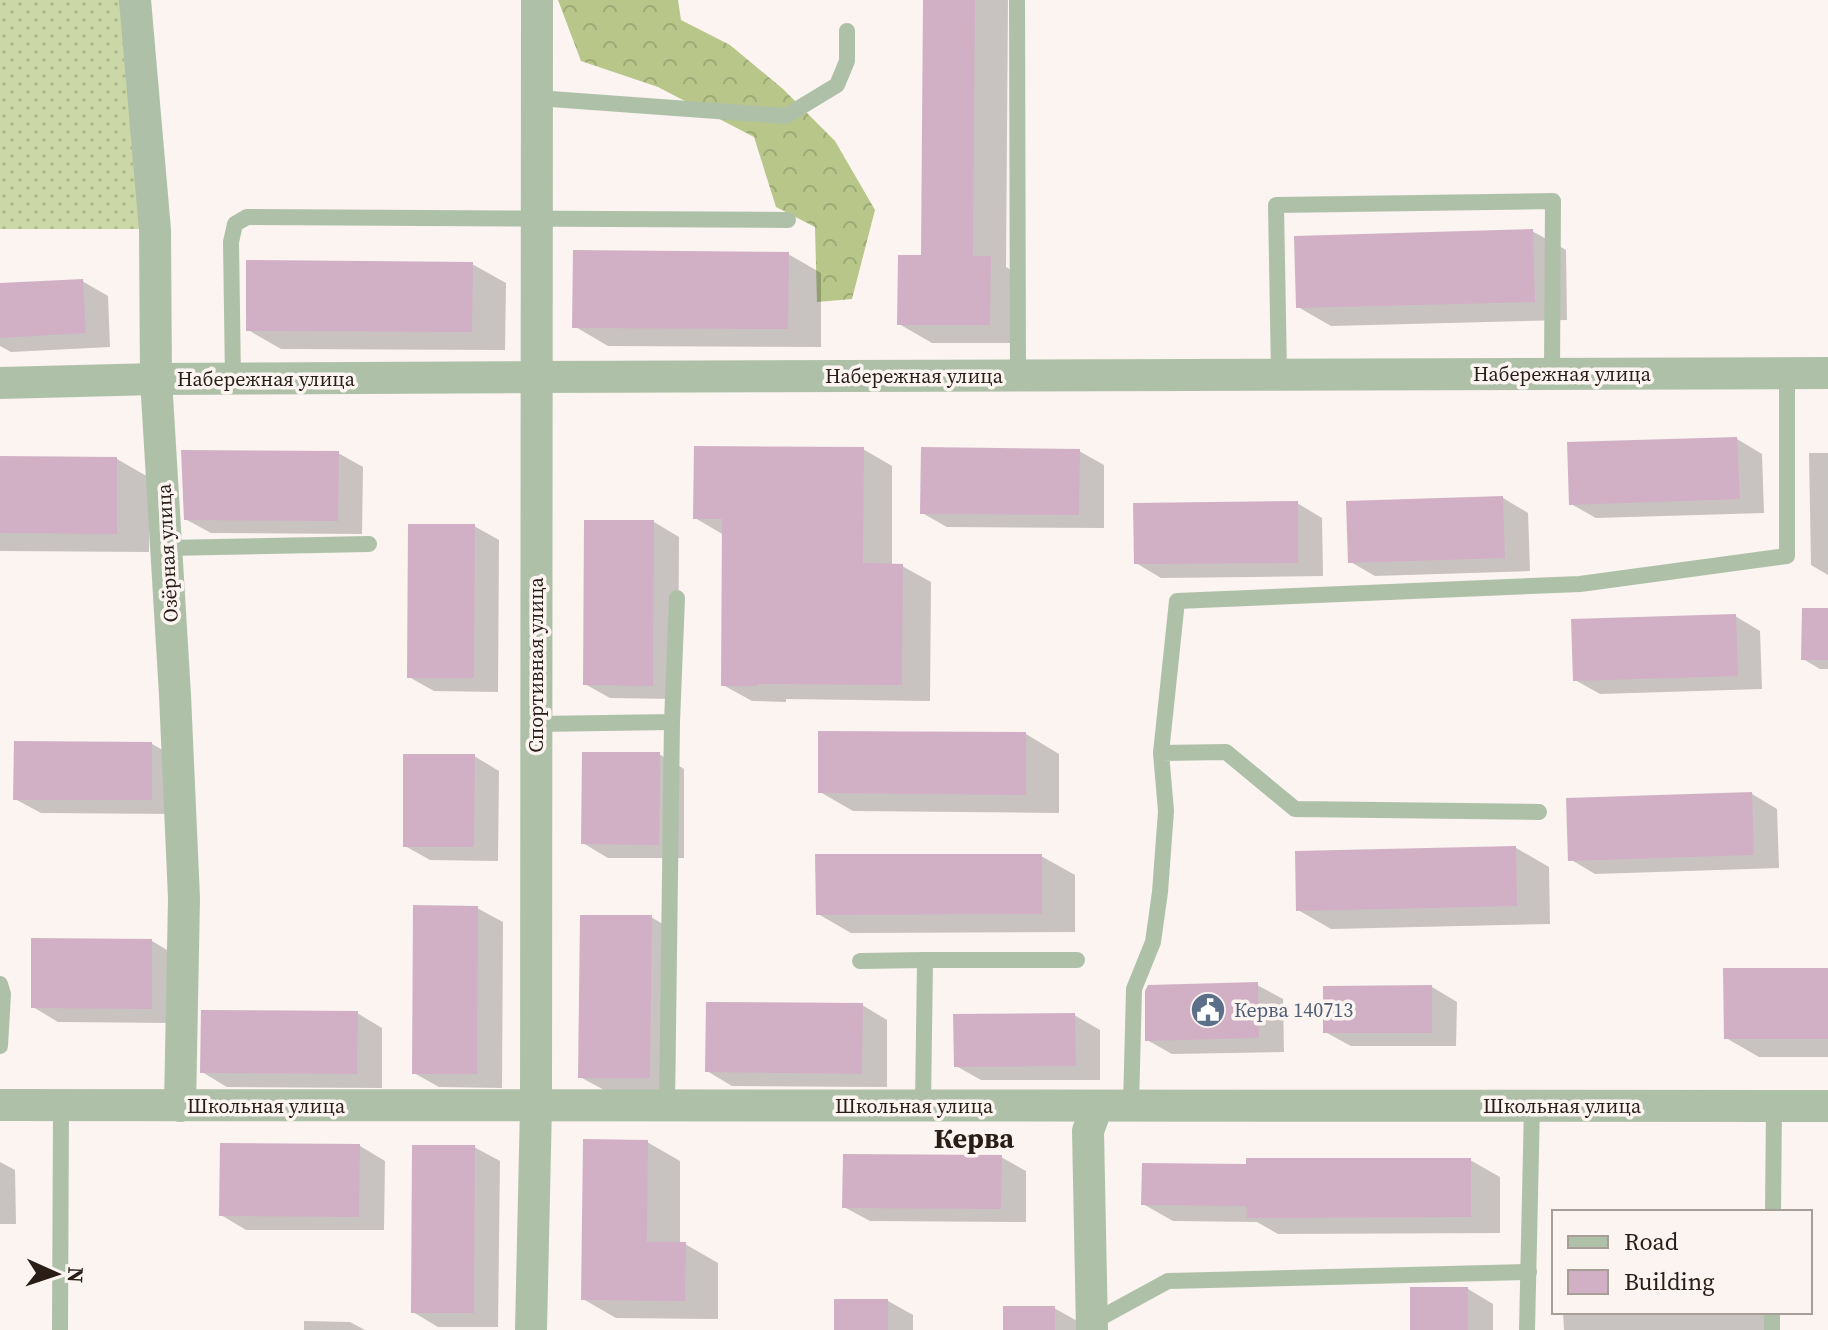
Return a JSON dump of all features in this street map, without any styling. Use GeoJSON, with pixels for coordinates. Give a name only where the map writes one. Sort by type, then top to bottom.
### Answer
{"type":"FeatureCollection","features":[{"type":"Feature","properties":{"kind":"street","name":"Озёрная улица"},"geometry":{"type":"LineString","coordinates":[[135,0],[155,230],[156,379],[184,898],[180,1106]]}},
{"type":"Feature","properties":{"kind":"street","name":"Спортивная улица"},"geometry":{"type":"LineString","coordinates":[[531,1330],[536,1106],[537,0]]}},
{"type":"Feature","properties":{"kind":"street","name":"Набережная улица"},"geometry":{"type":"LineString","coordinates":[[0,383],[156,379],[1828,373]]}},
{"type":"Feature","properties":{"kind":"street","name":"Школьная улица"},"geometry":{"type":"LineString","coordinates":[[0,1105],[1828,1106]]}},
{"type":"Feature","properties":{"kind":"street"},"geometry":{"type":"LineString","coordinates":[[1092,1327],[1088,1131],[1097,1106]]}},
{"type":"Feature","properties":{"kind":"lane"},"geometry":{"type":"LineString","coordinates":[[1017,0],[1018,375]]}},
{"type":"Feature","properties":{"kind":"lane"},"geometry":{"type":"LineString","coordinates":[[537,98],[786,116],[837,85],[847,61],[847,31]]}},
{"type":"Feature","properties":{"kind":"lane"},"geometry":{"type":"LineString","coordinates":[[1279,374],[1276,205],[1553,201],[1552,374]]}},
{"type":"Feature","properties":{"kind":"lane"},"geometry":{"type":"LineString","coordinates":[[233,379],[231,242],[235,224],[247,217],[788,220]]}},
{"type":"Feature","properties":{"kind":"lane"},"geometry":{"type":"LineString","coordinates":[[1131,1106],[1134,989],[1153,942],[1160,892],[1166,811],[1161,753],[1177,601],[1580,584],[1787,556],[1787,373]]}},
{"type":"Feature","properties":{"kind":"lane"},"geometry":{"type":"LineString","coordinates":[[166,548],[369,544]]}},
{"type":"Feature","properties":{"kind":"lane"},"geometry":{"type":"LineString","coordinates":[[667,1106],[672,722],[677,598]]}},
{"type":"Feature","properties":{"kind":"lane"},"geometry":{"type":"LineString","coordinates":[[536,724],[672,722]]}},
{"type":"Feature","properties":{"kind":"lane"},"geometry":{"type":"LineString","coordinates":[[1161,753],[1226,752],[1295,809],[1539,812]]}},
{"type":"Feature","properties":{"kind":"lane"},"geometry":{"type":"LineString","coordinates":[[923,1106],[925,960]]}},
{"type":"Feature","properties":{"kind":"lane"},"geometry":{"type":"LineString","coordinates":[[860,961],[1077,960]]}},
{"type":"Feature","properties":{"kind":"lane"},"geometry":{"type":"LineString","coordinates":[[0,984],[3,994],[0,1046]]}},
{"type":"Feature","properties":{"kind":"lane"},"geometry":{"type":"LineString","coordinates":[[60,1330],[61,1105]]}},
{"type":"Feature","properties":{"kind":"lane"},"geometry":{"type":"LineString","coordinates":[[1527,1330],[1532,1106]]}},
{"type":"Feature","properties":{"kind":"lane"},"geometry":{"type":"LineString","coordinates":[[1773,1210],[1774,1106]]}},
{"type":"Feature","properties":{"kind":"lane"},"geometry":{"type":"LineString","coordinates":[[1092,1327],[1168,1281],[1529,1272]]}},
{"type":"Feature","properties":{"kind":"green space"},"geometry":{"type":"Polygon","coordinates":[[[0,0],[123,0],[141,229],[0,229],[0,0]]]}},
{"type":"Feature","properties":{"kind":"green space"},"geometry":{"type":"Polygon","coordinates":[[[558,0],[678,0],[681,20],[730,45],[783,89],[835,141],[875,210],[852,299],[817,302],[815,227],[776,207],[754,137],[658,87],[581,61],[558,0]]]}},
{"type":"Feature","properties":{"kind":"building"},"geometry":{"type":"Polygon","coordinates":[[[923,0],[975,0],[973,256],[991,256],[990,325],[897,325],[898,255],[921,255],[923,0]]]}},
{"type":"Feature","properties":{"kind":"building"},"geometry":{"type":"Polygon","coordinates":[[[1533,229],[1535,302],[1296,308],[1294,236],[1533,229]]]}},
{"type":"Feature","properties":{"kind":"building"},"geometry":{"type":"Polygon","coordinates":[[[573,250],[789,252],[788,329],[572,328],[573,250]]]}},
{"type":"Feature","properties":{"kind":"building"},"geometry":{"type":"Polygon","coordinates":[[[246,260],[473,262],[472,332],[246,331],[246,260]]]}},
{"type":"Feature","properties":{"kind":"building"},"geometry":{"type":"Polygon","coordinates":[[[83,279],[86,333],[0,338],[0,283],[83,279]]]}},
{"type":"Feature","properties":{"kind":"building"},"geometry":{"type":"Polygon","coordinates":[[[1737,437],[1740,499],[1569,505],[1567,442],[1737,437]]]}},
{"type":"Feature","properties":{"kind":"building"},"geometry":{"type":"Polygon","coordinates":[[[694,446],[864,447],[863,563],[903,564],[902,685],[721,686],[722,519],[693,519],[694,446]]]}},
{"type":"Feature","properties":{"kind":"building"},"geometry":{"type":"Polygon","coordinates":[[[921,447],[1080,449],[1079,515],[920,514],[921,447]]]}},
{"type":"Feature","properties":{"kind":"building"},"geometry":{"type":"Polygon","coordinates":[[[181,450],[339,451],[338,521],[184,520],[181,450]]]}},
{"type":"Feature","properties":{"kind":"building"},"geometry":{"type":"Polygon","coordinates":[[[0,456],[117,457],[117,534],[0,533],[0,456]]]}},
{"type":"Feature","properties":{"kind":"building"},"geometry":{"type":"Polygon","coordinates":[[[1503,496],[1505,558],[1348,563],[1346,501],[1503,496]]]}},
{"type":"Feature","properties":{"kind":"building"},"geometry":{"type":"Polygon","coordinates":[[[1298,501],[1298,563],[1134,564],[1133,503],[1298,501]]]}},
{"type":"Feature","properties":{"kind":"building"},"geometry":{"type":"Polygon","coordinates":[[[584,520],[654,520],[653,686],[583,685],[584,520]]]}},
{"type":"Feature","properties":{"kind":"building"},"geometry":{"type":"Polygon","coordinates":[[[408,524],[475,524],[474,678],[407,678],[408,524]]]}},
{"type":"Feature","properties":{"kind":"building"},"geometry":{"type":"Polygon","coordinates":[[[1802,608],[1828,608],[1828,660],[1801,660],[1802,608]]]}},
{"type":"Feature","properties":{"kind":"building"},"geometry":{"type":"Polygon","coordinates":[[[1736,614],[1738,676],[1573,681],[1571,619],[1736,614]]]}},
{"type":"Feature","properties":{"kind":"building"},"geometry":{"type":"Polygon","coordinates":[[[818,731],[1026,732],[1026,795],[818,793],[818,731]]]}},
{"type":"Feature","properties":{"kind":"building"},"geometry":{"type":"Polygon","coordinates":[[[14,741],[152,742],[152,800],[13,800],[14,741]]]}},
{"type":"Feature","properties":{"kind":"building"},"geometry":{"type":"Polygon","coordinates":[[[582,752],[660,752],[659,845],[581,844],[582,752]]]}},
{"type":"Feature","properties":{"kind":"building"},"geometry":{"type":"Polygon","coordinates":[[[403,754],[475,754],[474,847],[403,847],[403,754]]]}},
{"type":"Feature","properties":{"kind":"building"},"geometry":{"type":"Polygon","coordinates":[[[1752,792],[1754,855],[1568,861],[1566,798],[1752,792]]]}},
{"type":"Feature","properties":{"kind":"building"},"geometry":{"type":"Polygon","coordinates":[[[1516,846],[1517,906],[1296,911],[1295,851],[1516,846]]]}},
{"type":"Feature","properties":{"kind":"building"},"geometry":{"type":"Polygon","coordinates":[[[815,854],[1042,854],[1042,914],[816,915],[815,854]]]}},
{"type":"Feature","properties":{"kind":"building"},"geometry":{"type":"Polygon","coordinates":[[[413,905],[478,906],[477,1074],[412,1074],[413,905]]]}},
{"type":"Feature","properties":{"kind":"building"},"geometry":{"type":"Polygon","coordinates":[[[580,915],[652,915],[650,1078],[578,1078],[580,915]]]}},
{"type":"Feature","properties":{"kind":"building"},"geometry":{"type":"Polygon","coordinates":[[[31,938],[152,939],[152,1009],[31,1008],[31,938]]]}},
{"type":"Feature","properties":{"kind":"building"},"geometry":{"type":"Polygon","coordinates":[[[1723,968],[1828,968],[1828,1039],[1724,1039],[1723,968]]]}},
{"type":"Feature","properties":{"kind":"building"},"geometry":{"type":"Polygon","coordinates":[[[1258,982],[1259,1038],[1145,1041],[1145,991],[1148,985],[1258,982]]]}},
{"type":"Feature","properties":{"kind":"building"},"geometry":{"type":"Polygon","coordinates":[[[1432,985],[1432,1033],[1323,1033],[1323,986],[1432,985]]]}},
{"type":"Feature","properties":{"kind":"building"},"geometry":{"type":"Polygon","coordinates":[[[706,1002],[863,1003],[862,1074],[705,1072],[706,1002]]]}},
{"type":"Feature","properties":{"kind":"building"},"geometry":{"type":"Polygon","coordinates":[[[201,1010],[358,1011],[357,1074],[200,1073],[201,1010]]]}},
{"type":"Feature","properties":{"kind":"building"},"geometry":{"type":"Polygon","coordinates":[[[1075,1013],[1076,1066],[954,1067],[953,1014],[1075,1013]]]}},
{"type":"Feature","properties":{"kind":"building"},"geometry":{"type":"Polygon","coordinates":[[[583,1139],[648,1140],[647,1242],[686,1242],[685,1301],[581,1300],[583,1139]]]}},
{"type":"Feature","properties":{"kind":"building"},"geometry":{"type":"Polygon","coordinates":[[[220,1143],[360,1144],[359,1217],[219,1216],[220,1143]]]}},
{"type":"Feature","properties":{"kind":"building"},"geometry":{"type":"Polygon","coordinates":[[[412,1145],[475,1145],[474,1313],[411,1313],[412,1145]]]}},
{"type":"Feature","properties":{"kind":"building"},"geometry":{"type":"Polygon","coordinates":[[[843,1154],[1002,1155],[1001,1209],[842,1208],[843,1154]]]}},
{"type":"Feature","properties":{"kind":"building"},"geometry":{"type":"Polygon","coordinates":[[[1246,1158],[1471,1158],[1471,1217],[1247,1218],[1246,1206],[1141,1205],[1142,1163],[1246,1164],[1246,1158]]]}},
{"type":"Feature","properties":{"kind":"building"},"geometry":{"type":"Polygon","coordinates":[[[1410,1287],[1468,1287],[1468,1330],[1410,1330],[1410,1287]]]}},
{"type":"Feature","properties":{"kind":"building"},"geometry":{"type":"Polygon","coordinates":[[[834,1299],[888,1299],[888,1330],[834,1330],[834,1299]]]}},
{"type":"Feature","properties":{"kind":"building"},"geometry":{"type":"Polygon","coordinates":[[[1003,1306],[1055,1306],[1055,1330],[1003,1330],[1003,1306]]]}},
{"type":"Feature","properties":{"kind":"place","name":"Керва 140713"},"geometry":{"type":"Point","coordinates":[1208,1010]}},
{"type":"Feature","properties":{"kind":"district","name":"Керва"},"geometry":{"type":"Point","coordinates":[974,1138]}}]}
